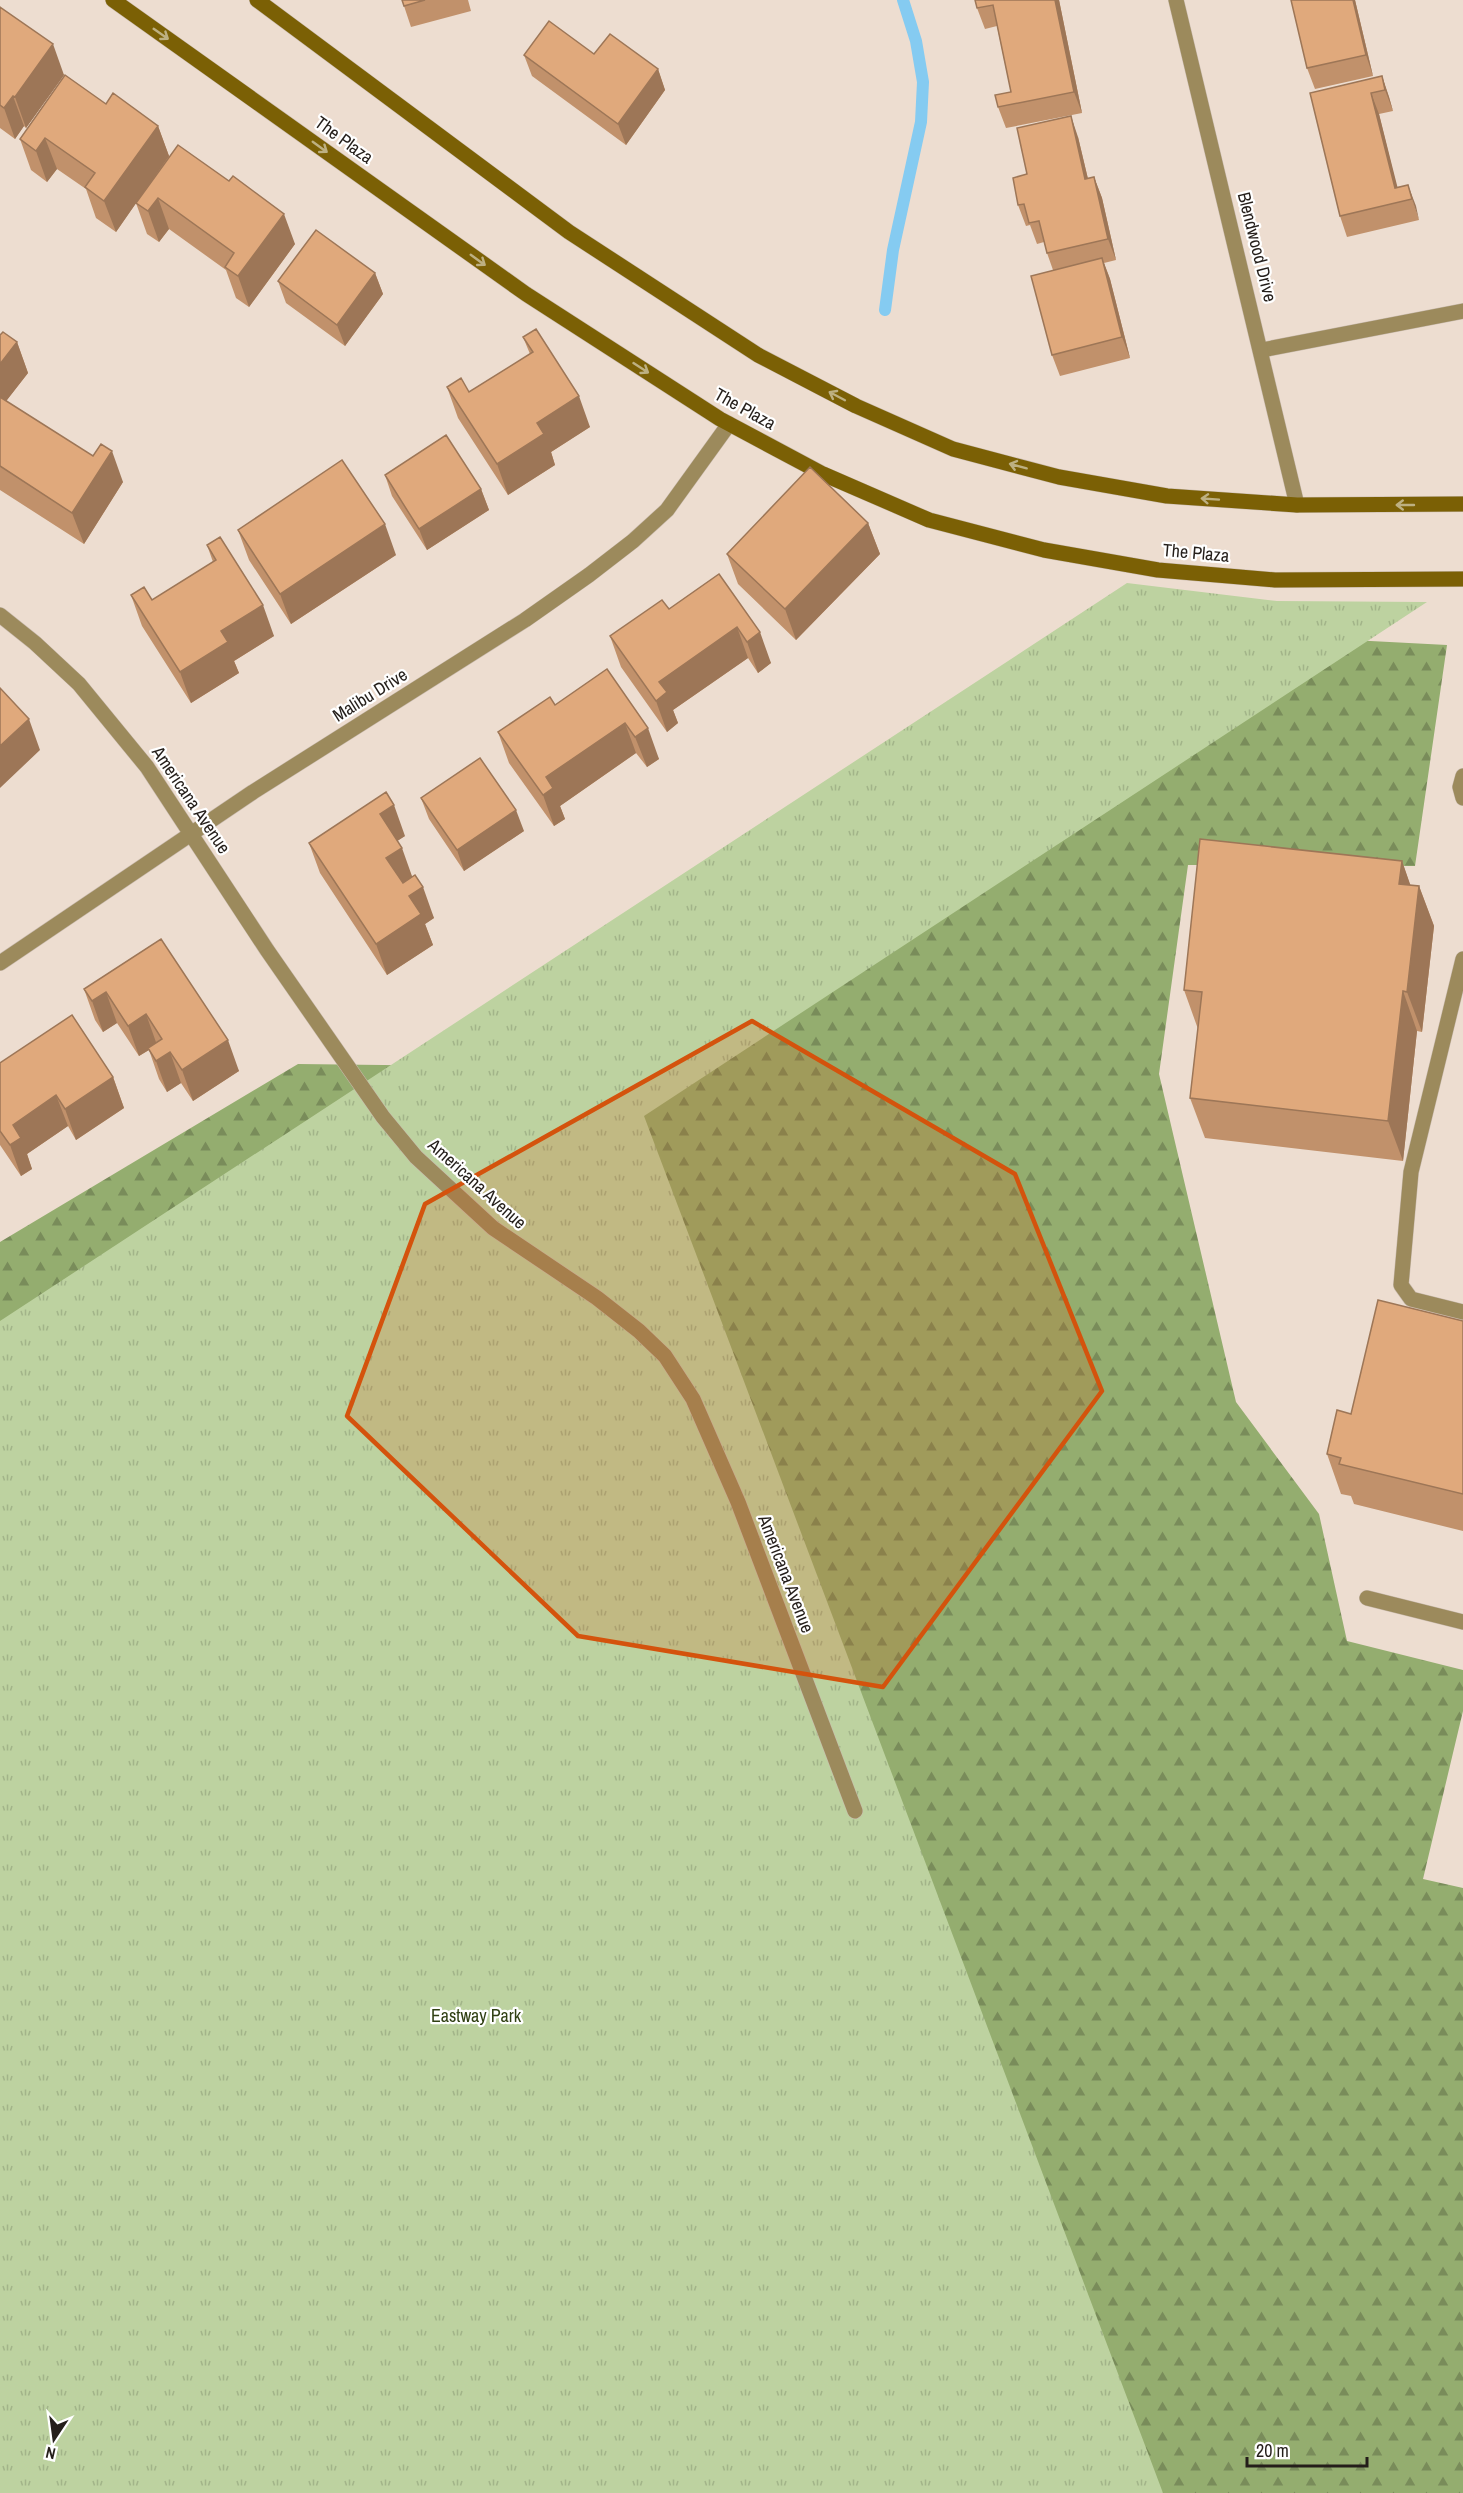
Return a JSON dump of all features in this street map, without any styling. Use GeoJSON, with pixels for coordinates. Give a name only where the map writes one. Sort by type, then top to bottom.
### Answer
{"type":"FeatureCollection","features":[{"type":"Feature","properties":{"kind":"main road","name":"The Plaza"},"geometry":{"type":"LineString","coordinates":[[113,0],[526,294],[729,424],[824,474],[928,520],[1044,550],[1158,570],[1275,580],[1463,579]]}},
{"type":"Feature","properties":{"kind":"main road"},"geometry":{"type":"LineString","coordinates":[[257,0],[568,232],[758,355],[856,406],[953,449],[1059,477],[1167,496],[1297,505],[1463,504]]}},
{"type":"Feature","properties":{"kind":"street","name":"Blendwood Drive"},"geometry":{"type":"LineString","coordinates":[[1176,0],[1262,350],[1297,505]]}},
{"type":"Feature","properties":{"kind":"street"},"geometry":{"type":"LineString","coordinates":[[1262,350],[1463,310]]}},
{"type":"Feature","properties":{"kind":"street","name":"Malibu Drive"},"geometry":{"type":"LineString","coordinates":[[0,963],[191,834],[525,620],[589,575],[633,541],[667,510],[729,424]]}},
{"type":"Feature","properties":{"kind":"street","name":"Americana Avenue"},"geometry":{"type":"LineString","coordinates":[[0,615],[35,643],[79,684],[147,766],[267,950],[383,1117],[416,1157],[493,1228],[537,1260],[597,1298],[639,1331],[665,1356],[693,1399],[738,1502],[855,1811]]}},
{"type":"Feature","properties":{"kind":"street"},"geometry":{"type":"LineString","coordinates":[[1463,776],[1460,787],[1463,798]]}},
{"type":"Feature","properties":{"kind":"street"},"geometry":{"type":"LineString","coordinates":[[1463,959],[1411,1172],[1401,1285],[1411,1299],[1463,1312]]}},
{"type":"Feature","properties":{"kind":"street"},"geometry":{"type":"LineString","coordinates":[[1367,1598],[1463,1622]]}},
{"type":"Feature","properties":{"kind":"highlighted area"},"geometry":{"type":"Polygon","coordinates":[[[752,1021],[1015,1174],[1102,1391],[883,1687],[578,1636],[347,1416],[425,1204],[752,1021]]]}},
{"type":"Feature","properties":{"kind":"green space","name":"Eastway Park"},"geometry":{"type":"Polygon","coordinates":[[[1127,583],[1277,601],[1427,602],[644,1116],[1163,2493],[0,2493],[0,1321],[1127,583]]]}},
{"type":"Feature","properties":{"kind":"green space","name":"Eastway Park"},"geometry":{"type":"Polygon","coordinates":[[[1087,626],[1447,645],[1415,866],[1188,865],[1159,1074],[1236,1402],[1319,1514],[1347,1641],[1463,1670],[1463,1711],[1423,1879],[1463,1888],[1463,2493],[0,2493],[0,1242],[298,1064],[468,1066],[1087,626]]]}},
{"type":"Feature","properties":{"kind":"building"},"geometry":{"type":"Polygon","coordinates":[[[402,0],[425,0],[404,6],[402,0]]]}},
{"type":"Feature","properties":{"kind":"building"},"geometry":{"type":"Polygon","coordinates":[[[975,0],[1055,0],[1074,92],[998,107],[995,95],[1011,92],[993,5],[977,8],[975,0]]]}},
{"type":"Feature","properties":{"kind":"building"},"geometry":{"type":"Polygon","coordinates":[[[1291,0],[1353,0],[1366,55],[1307,68],[1291,0]]]}},
{"type":"Feature","properties":{"kind":"building"},"geometry":{"type":"Polygon","coordinates":[[[0,7],[53,44],[15,97],[13,96],[4,108],[0,105],[0,7]]]}},
{"type":"Feature","properties":{"kind":"building"},"geometry":{"type":"Polygon","coordinates":[[[549,21],[594,54],[610,34],[658,69],[618,124],[524,55],[549,21]]]}},
{"type":"Feature","properties":{"kind":"building"},"geometry":{"type":"Polygon","coordinates":[[[65,75],[106,104],[113,93],[158,126],[104,201],[85,187],[95,173],[45,138],[36,151],[20,139],[65,75]]]}},
{"type":"Feature","properties":{"kind":"building"},"geometry":{"type":"Polygon","coordinates":[[[1382,76],[1385,90],[1371,93],[1395,188],[1408,185],[1412,199],[1340,216],[1310,93],[1382,76]]]}},
{"type":"Feature","properties":{"kind":"building"},"geometry":{"type":"Polygon","coordinates":[[[1071,116],[1085,179],[1094,177],[1108,239],[1047,253],[1039,221],[1029,223],[1024,204],[1018,205],[1013,178],[1027,174],[1017,128],[1071,116]]]}},
{"type":"Feature","properties":{"kind":"building"},"geometry":{"type":"Polygon","coordinates":[[[178,145],[229,181],[233,176],[284,214],[238,276],[225,267],[234,253],[158,198],[148,211],[136,203],[178,145]]]}},
{"type":"Feature","properties":{"kind":"building"},"geometry":{"type":"Polygon","coordinates":[[[316,230],[375,273],[337,325],[278,281],[316,230]]]}},
{"type":"Feature","properties":{"kind":"building"},"geometry":{"type":"Polygon","coordinates":[[[1102,258],[1122,337],[1052,355],[1031,276],[1102,258]]]}},
{"type":"Feature","properties":{"kind":"building"},"geometry":{"type":"Polygon","coordinates":[[[536,329],[579,396],[537,423],[544,434],[497,464],[447,387],[461,378],[469,392],[533,352],[523,337],[536,329]]]}},
{"type":"Feature","properties":{"kind":"building"},"geometry":{"type":"Polygon","coordinates":[[[3,332],[17,342],[0,364],[0,335],[3,332]]]}},
{"type":"Feature","properties":{"kind":"building"},"geometry":{"type":"Polygon","coordinates":[[[0,397],[93,456],[101,444],[112,451],[72,513],[0,466],[0,397]]]}},
{"type":"Feature","properties":{"kind":"building"},"geometry":{"type":"Polygon","coordinates":[[[446,435],[481,489],[419,529],[385,475],[446,435]]]}},
{"type":"Feature","properties":{"kind":"building"},"geometry":{"type":"Polygon","coordinates":[[[342,460],[385,524],[280,594],[238,530],[342,460]]]}},
{"type":"Feature","properties":{"kind":"building"},"geometry":{"type":"Polygon","coordinates":[[[810,467],[868,523],[785,609],[727,554],[810,467]]]}},
{"type":"Feature","properties":{"kind":"building"},"geometry":{"type":"Polygon","coordinates":[[[220,537],[263,605],[221,631],[228,642],[180,672],[131,595],[144,587],[152,600],[216,560],[207,545],[220,537]]]}},
{"type":"Feature","properties":{"kind":"building"},"geometry":{"type":"Polygon","coordinates":[[[719,574],[760,632],[747,642],[737,627],[659,682],[667,692],[656,701],[610,636],[662,600],[669,609],[719,574]]]}},
{"type":"Feature","properties":{"kind":"building"},"geometry":{"type":"Polygon","coordinates":[[[607,669],[648,728],[635,737],[625,723],[546,777],[553,788],[543,795],[498,732],[550,697],[555,705],[607,669]]]}},
{"type":"Feature","properties":{"kind":"building"},"geometry":{"type":"Polygon","coordinates":[[[0,688],[29,719],[0,746],[0,688]]]}},
{"type":"Feature","properties":{"kind":"building"},"geometry":{"type":"Polygon","coordinates":[[[480,758],[516,810],[457,850],[421,798],[480,758]]]}},
{"type":"Feature","properties":{"kind":"building"},"geometry":{"type":"Polygon","coordinates":[[[386,792],[394,805],[380,814],[402,848],[386,858],[403,883],[415,875],[423,887],[409,896],[421,914],[376,944],[309,843],[386,792]]]}},
{"type":"Feature","properties":{"kind":"building"},"geometry":{"type":"Polygon","coordinates":[[[1200,839],[1402,861],[1399,884],[1419,886],[1407,992],[1403,991],[1388,1121],[1190,1098],[1202,992],[1184,990],[1200,839]]]}},
{"type":"Feature","properties":{"kind":"building"},"geometry":{"type":"Polygon","coordinates":[[[161,939],[228,1040],[182,1070],[170,1052],[156,1061],[148,1048],[162,1039],[146,1014],[128,1026],[106,992],[92,1001],[84,989],[161,939]]]}},
{"type":"Feature","properties":{"kind":"building"},"geometry":{"type":"Polygon","coordinates":[[[72,1015],[113,1077],[65,1109],[56,1095],[13,1125],[21,1138],[10,1145],[0,1131],[0,1063],[72,1015]]]}},
{"type":"Feature","properties":{"kind":"building"},"geometry":{"type":"Polygon","coordinates":[[[1378,1300],[1463,1321],[1463,1494],[1339,1464],[1341,1458],[1327,1454],[1337,1410],[1351,1414],[1378,1300]]]}},
{"type":"Feature","properties":{"kind":"waterway"},"geometry":{"type":"LineString","coordinates":[[885,310],[893,250],[921,122],[923,82],[916,41],[903,0]]}}]}
